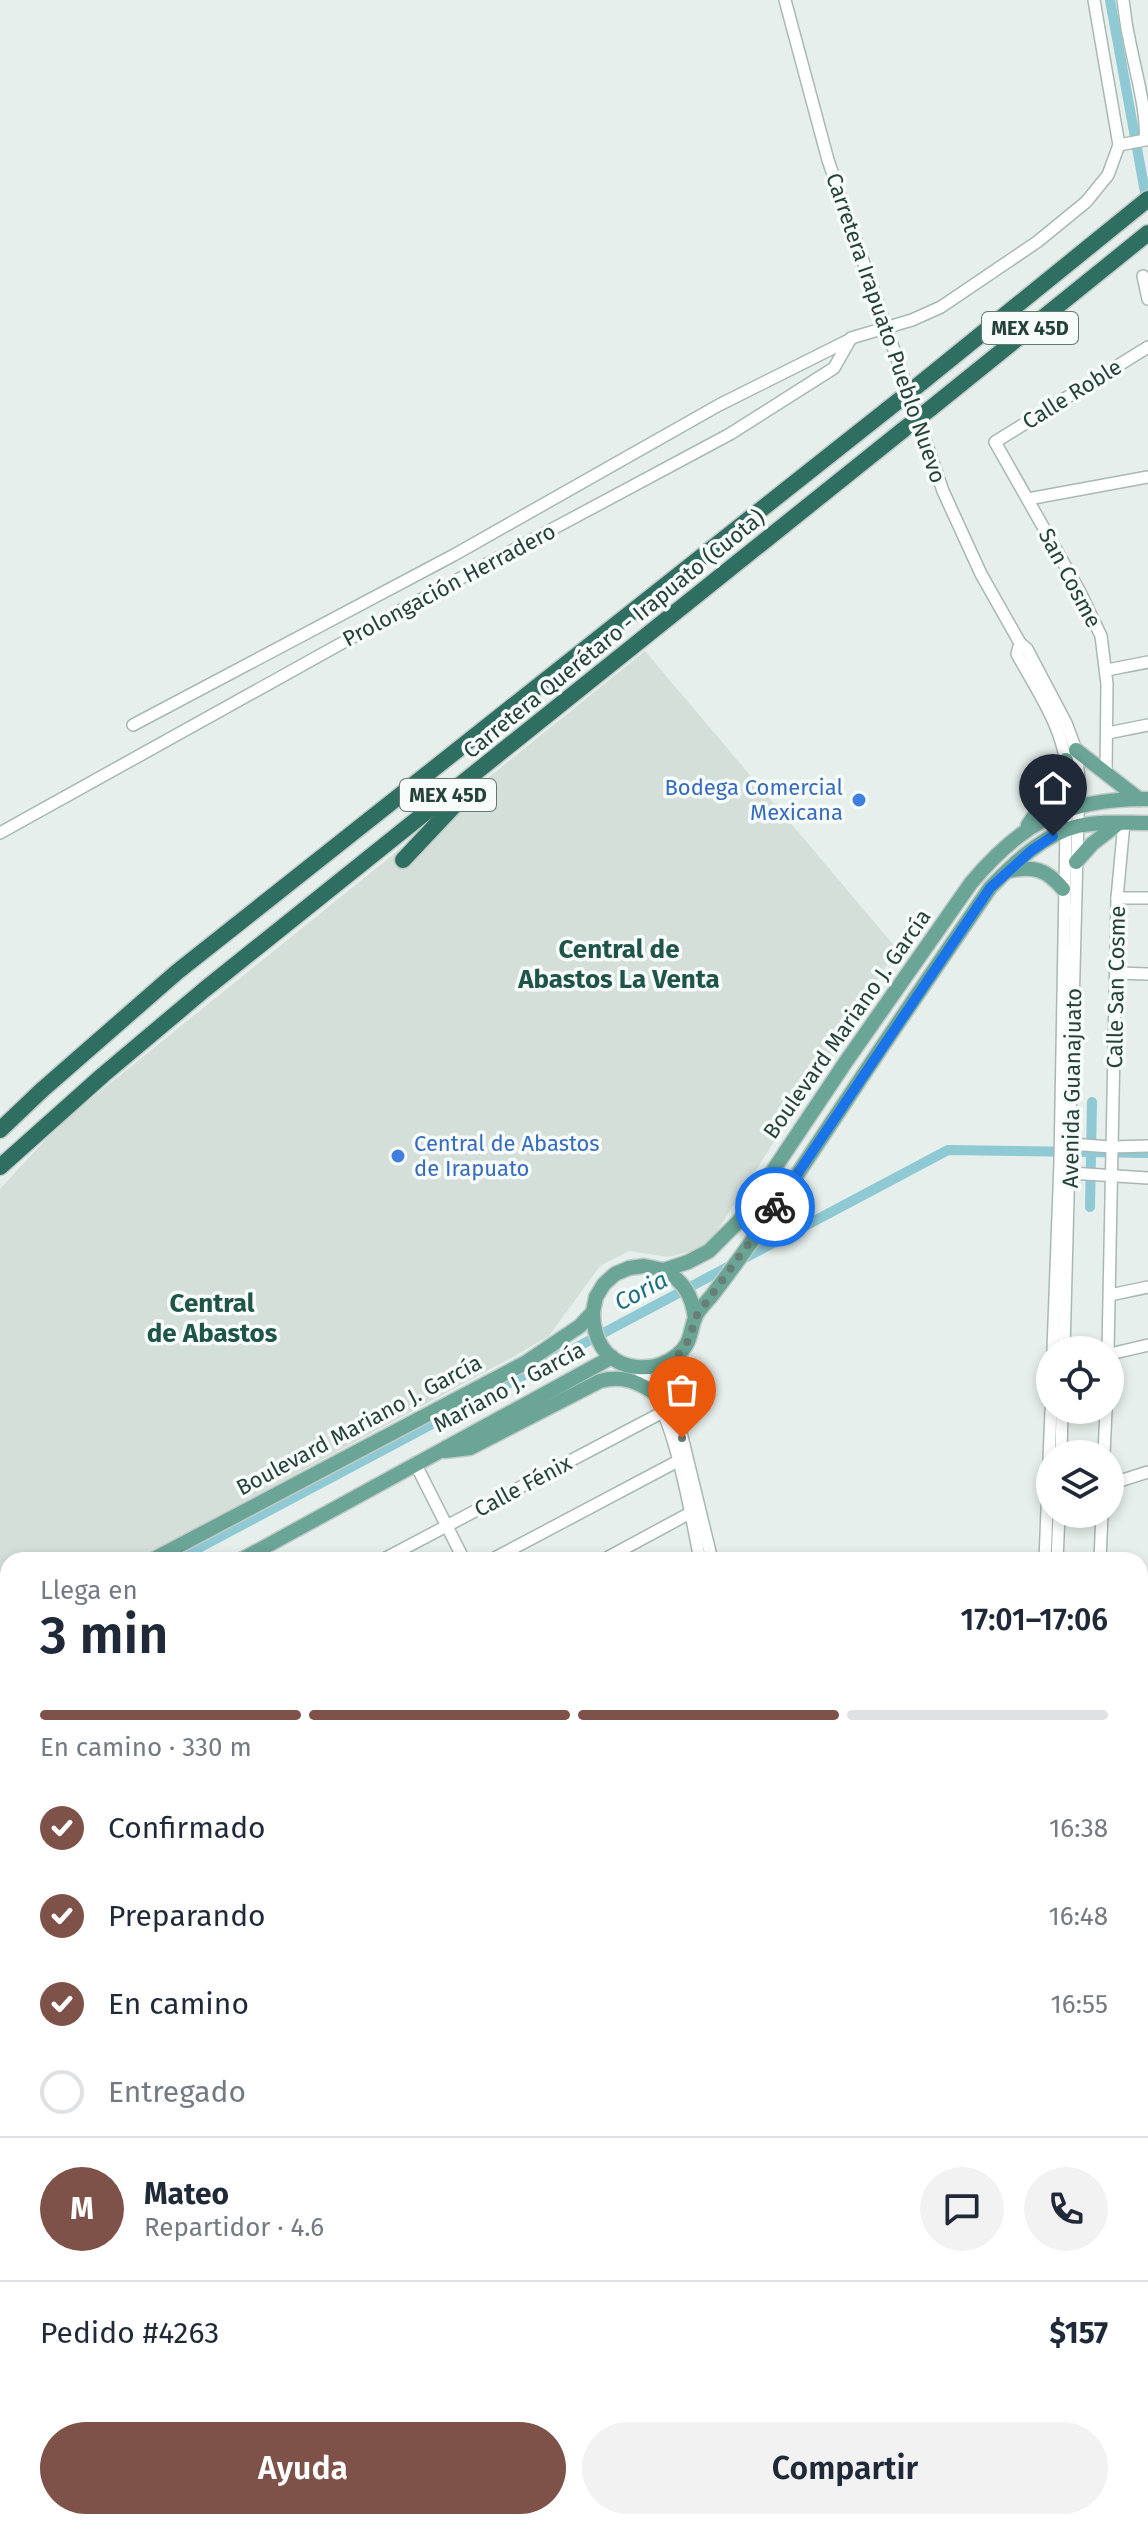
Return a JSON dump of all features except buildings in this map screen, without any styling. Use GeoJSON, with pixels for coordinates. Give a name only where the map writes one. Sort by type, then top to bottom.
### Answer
{"type":"FeatureCollection","features":[{"type":"Feature","properties":{"kind":"highway","name":"Carretera Querétaro - Irapuato (Cuota)"},"geometry":{"type":"LineString","coordinates":[[0,1130],[177,972],[921,383],[1148,199]]}},
{"type":"Feature","properties":{"kind":"highway","name":"Carretera Querétaro - Irapuato (Cuota)"},"geometry":{"type":"LineString","coordinates":[[0,1167],[204,990],[1148,233]]}},
{"type":"Feature","properties":{"kind":"highway"},"geometry":{"type":"LineString","coordinates":[[403,860],[444,814],[534,726]]}},
{"type":"Feature","properties":{"kind":"main road"},"geometry":{"type":"LineString","coordinates":[[1023,832],[1044,805],[1071,755],[1106,773],[1144,799]]}},
{"type":"Feature","properties":{"kind":"main road","name":"Boulevard Mariano J. García"},"geometry":{"type":"LineString","coordinates":[[167,1552],[525,1363],[593,1320],[596,1297],[615,1274],[644,1266],[670,1274],[709,1251],[740,1220],[853,1050],[971,883],[988,864],[1023,832],[1073,807],[1144,799]]}},
{"type":"Feature","properties":{"kind":"main road"},"geometry":{"type":"LineString","coordinates":[[1076,862],[1092,844],[1122,823]]}},
{"type":"Feature","properties":{"kind":"main road","name":"Boulevard Mariano J. García"},"geometry":{"type":"LineString","coordinates":[[694,1310],[723,1282],[755,1238],[990,888],[1032,850],[1072,828],[1148,823]]}},
{"type":"Feature","properties":{"kind":"main road"},"geometry":{"type":"LineString","coordinates":[[1005,872],[1024,867],[1045,871],[1063,889]]}},
{"type":"Feature","properties":{"kind":"main road"},"geometry":{"type":"LineString","coordinates":[[638,1368],[666,1363],[678,1355],[690,1338],[694,1310],[687,1289],[670,1274]]}},
{"type":"Feature","properties":{"kind":"main road"},"geometry":{"type":"LineString","coordinates":[[593,1320],[607,1352]]}},
{"type":"Feature","properties":{"kind":"main road","name":"Mariano J. García"},"geometry":{"type":"LineString","coordinates":[[255,1552],[433,1453],[558,1388],[607,1352],[624,1364],[638,1368]]}},
{"type":"Feature","properties":{"kind":"main road"},"geometry":{"type":"LineString","coordinates":[[433,1453],[470,1448],[600,1381],[613,1378],[629,1380],[640,1383],[657,1395]]}},
{"type":"Feature","properties":{"kind":"street","name":"Carretera Irapuato Pueblo Nuevo"},"geometry":{"type":"LineString","coordinates":[[785,0],[828,160],[943,491],[981,574],[1020,643],[1027,649],[1066,723],[1071,755],[1072,828]]}},
{"type":"Feature","properties":{"kind":"street"},"geometry":{"type":"LineString","coordinates":[[133,725],[454,555],[719,405],[851,338],[912,320],[941,307],[1037,242],[1086,202],[1108,175],[1121,145],[1094,0]]}},
{"type":"Feature","properties":{"kind":"street"},"geometry":{"type":"LineString","coordinates":[[1121,145],[1144,141],[1147,135],[1145,110],[1123,0]]}},
{"type":"Feature","properties":{"kind":"street"},"geometry":{"type":"LineString","coordinates":[[1143,276],[1148,299]]}},
{"type":"Feature","properties":{"kind":"street","name":"Prolongación Herradero"},"geometry":{"type":"LineString","coordinates":[[0,833],[405,608],[730,434],[834,368],[851,338]]}},
{"type":"Feature","properties":{"kind":"street","name":"Calle Roble"},"geometry":{"type":"LineString","coordinates":[[995,442],[1148,347]]}},
{"type":"Feature","properties":{"kind":"street","name":"San Cosme"},"geometry":{"type":"LineString","coordinates":[[995,442],[1080,592],[1101,636],[1107,670],[1106,773]]}},
{"type":"Feature","properties":{"kind":"street"},"geometry":{"type":"LineString","coordinates":[[1028,499],[1148,477]]}},
{"type":"Feature","properties":{"kind":"street"},"geometry":{"type":"LineString","coordinates":[[1107,670],[1148,662]]}},
{"type":"Feature","properties":{"kind":"street"},"geometry":{"type":"LineString","coordinates":[[1108,733],[1148,725]]}},
{"type":"Feature","properties":{"kind":"street","name":"Calle San Cosme"},"geometry":{"type":"LineString","coordinates":[[1109,1336],[1109,1148],[1122,823]]}},
{"type":"Feature","properties":{"kind":"street","name":"Avenida Guanajuato"},"geometry":{"type":"LineString","coordinates":[[1065,1336],[1071,1170],[1076,862],[1072,828]]}},
{"type":"Feature","properties":{"kind":"street","name":"Avenida Guanajuato"},"geometry":{"type":"LineString","coordinates":[[1071,1146],[1063,889],[1072,828]]}},
{"type":"Feature","properties":{"kind":"street"},"geometry":{"type":"LineString","coordinates":[[1117,898],[1148,898]]}},
{"type":"Feature","properties":{"kind":"street"},"geometry":{"type":"LineString","coordinates":[[1116,973],[1148,974]]}},
{"type":"Feature","properties":{"kind":"street"},"geometry":{"type":"LineString","coordinates":[[1071,1146],[1148,1146]]}},
{"type":"Feature","properties":{"kind":"street"},"geometry":{"type":"LineString","coordinates":[[1071,1170],[1148,1178]]}},
{"type":"Feature","properties":{"kind":"street","name":"Avenida Guanajuato"},"geometry":{"type":"LineString","coordinates":[[1054,1336],[1071,1170]]}},
{"type":"Feature","properties":{"kind":"street"},"geometry":{"type":"LineString","coordinates":[[1110,1295],[1148,1287]]}},
{"type":"Feature","properties":{"kind":"street"},"geometry":{"type":"LineString","coordinates":[[1124,1349],[1148,1345]]}},
{"type":"Feature","properties":{"kind":"street"},"geometry":{"type":"LineString","coordinates":[[678,1355],[672,1375],[675,1408],[710,1552]]}},
{"type":"Feature","properties":{"kind":"street"},"geometry":{"type":"LineString","coordinates":[[638,1368],[657,1395],[663,1412],[678,1461],[698,1552]]}},
{"type":"Feature","properties":{"kind":"street","name":"Calle Fénix"},"geometry":{"type":"LineString","coordinates":[[397,1552],[663,1412]]}},
{"type":"Feature","properties":{"kind":"street"},"geometry":{"type":"LineString","coordinates":[[1045,1552],[1050,1424]]}},
{"type":"Feature","properties":{"kind":"street"},"geometry":{"type":"LineString","coordinates":[[506,1552],[678,1461]]}},
{"type":"Feature","properties":{"kind":"street"},"geometry":{"type":"LineString","coordinates":[[415,1463],[460,1552]]}},
{"type":"Feature","properties":{"kind":"street"},"geometry":{"type":"LineString","coordinates":[[1124,1480],[1148,1472]]}},
{"type":"Feature","properties":{"kind":"street"},"geometry":{"type":"LineString","coordinates":[[618,1552],[690,1513]]}},
{"type":"Feature","properties":{"kind":"street"},"geometry":{"type":"LineString","coordinates":[[1057,1552],[1058,1528]]}},
{"type":"Feature","properties":{"kind":"street"},"geometry":{"type":"LineString","coordinates":[[1100,1552],[1101,1528]]}},
{"type":"Feature","properties":{"kind":"shaded area","name":"Central de Abastos de Irapuato"},"geometry":{"type":"Polygon","coordinates":[[[645,651],[897,949],[710,1242],[693,1251],[668,1257],[629,1251],[600,1266],[549,1336],[151,1552],[0,1552],[0,1189],[61,1123],[645,651]]]}},
{"type":"Feature","properties":{"kind":"waterway","name":"Coria"},"geometry":{"type":"LineString","coordinates":[[1110,0],[1147,203]]}},
{"type":"Feature","properties":{"kind":"waterway","name":"Coria"},"geometry":{"type":"LineString","coordinates":[[1090,1207],[1092,1102]]}},
{"type":"Feature","properties":{"kind":"waterway","name":"Coria"},"geometry":{"type":"LineString","coordinates":[[191,1552],[948,1150],[1148,1153]]}},
{"type":"Feature","properties":{"kind":"way so far"},"geometry":{"type":"LineString","coordinates":[[682,1438],[672,1387],[678,1355],[690,1338],[695,1318],[775,1207]]}},
{"type":"Feature","properties":{"kind":"place","name":"Bodega Comercial Mexicana"},"geometry":{"type":"Point","coordinates":[859,800]}},
{"type":"Feature","properties":{"kind":"place","name":"Central de Abastos de Irapuato"},"geometry":{"type":"Point","coordinates":[398,1156]}},
{"type":"Feature","properties":{"kind":"district","name":"Central de Abastos La Venta"},"geometry":{"type":"Point","coordinates":[619,964]}},
{"type":"Feature","properties":{"kind":"district","name":"Central de Abastos"},"geometry":{"type":"Point","coordinates":[212,1318]}},
{"type":"Feature","properties":{"kind":"route"},"geometry":{"type":"LineString","coordinates":[[775,1207],[990,888],[1005,872],[1053,836]]}}]}
